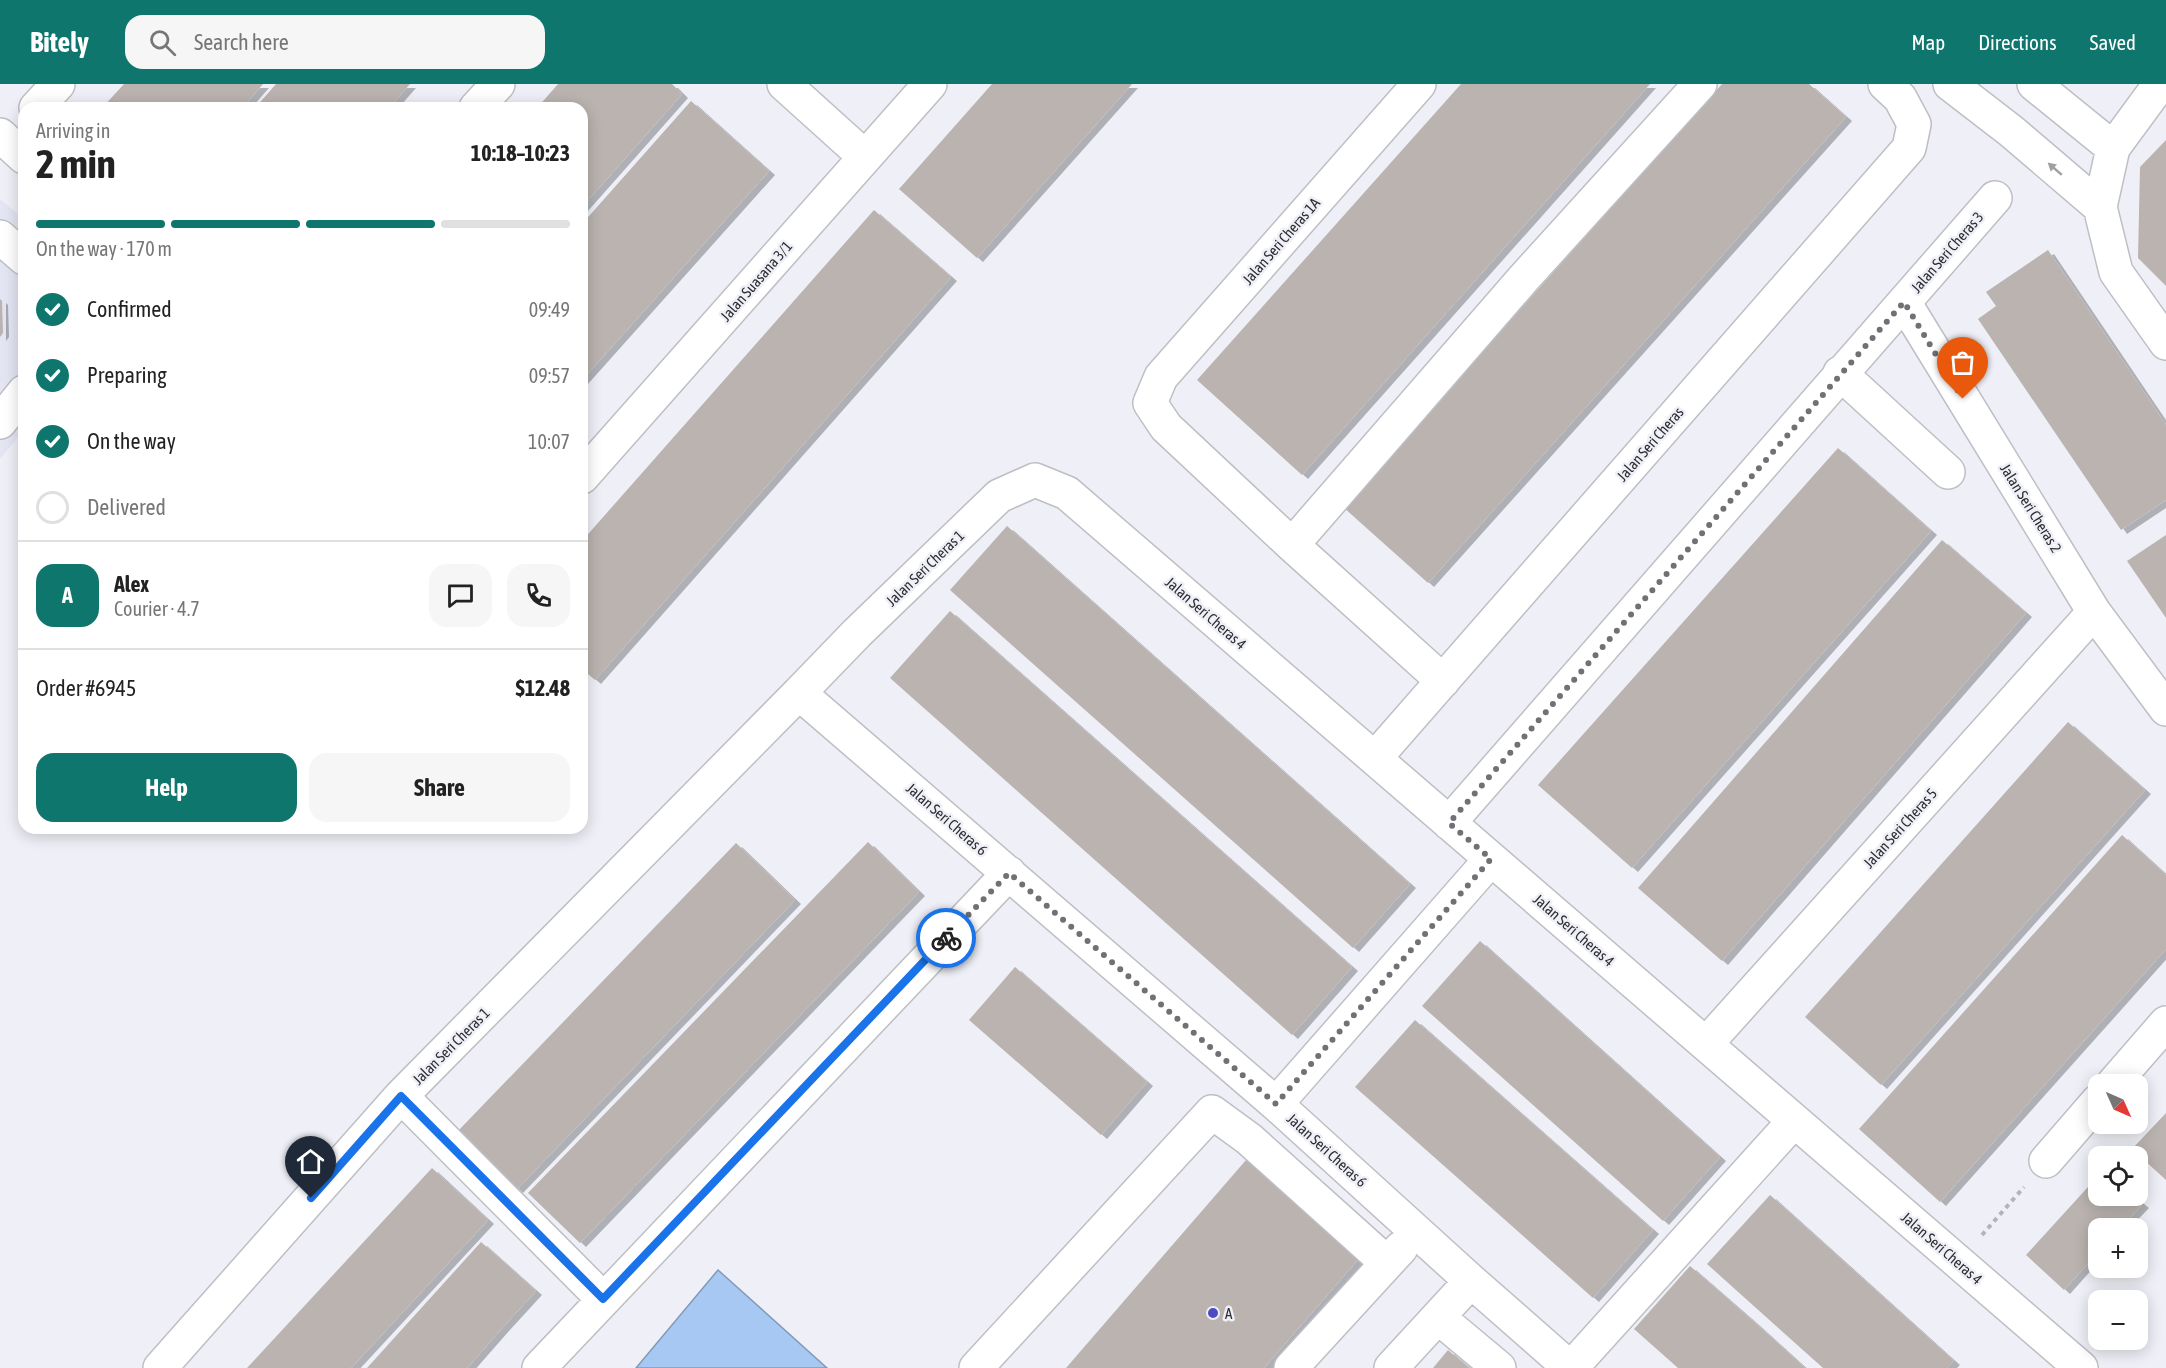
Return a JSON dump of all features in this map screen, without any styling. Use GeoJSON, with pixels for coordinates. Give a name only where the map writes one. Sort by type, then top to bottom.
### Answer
{"type":"FeatureCollection","features":[{"type":"Feature","properties":{"kind":"street"},"geometry":{"type":"LineString","coordinates":[[42,102],[58,84]]}},
{"type":"Feature","properties":{"kind":"street"},"geometry":{"type":"LineString","coordinates":[[482,102],[498,84]]}},
{"type":"Feature","properties":{"kind":"street"},"geometry":{"type":"LineString","coordinates":[[784,84],[865,158]]}},
{"type":"Feature","properties":{"kind":"street","name":"Jalan Suasana 3/1"},"geometry":{"type":"LineString","coordinates":[[588,470],[930,84]]}},
{"type":"Feature","properties":{"kind":"street","name":"Jalan Seri Cheras 1A"},"geometry":{"type":"LineString","coordinates":[[1292,545],[1166,427],[1150,403],[1161,377],[1419,84]]}},
{"type":"Feature","properties":{"kind":"street"},"geometry":{"type":"LineString","coordinates":[[1443,681],[1292,545],[1524,278],[1700,84]]}},
{"type":"Feature","properties":{"kind":"street","name":"Jalan Seri Cheras"},"geometry":{"type":"LineString","coordinates":[[1375,759],[1910,148],[1914,124],[1900,98],[1886,84]]}},
{"type":"Feature","properties":{"kind":"street"},"geometry":{"type":"LineString","coordinates":[[1950,84],[2011,131],[2100,207]]}},
{"type":"Feature","properties":{"kind":"street"},"geometry":{"type":"LineString","coordinates":[[2160,84],[2113,147],[2100,207],[2116,272],[2166,343]]}},
{"type":"Feature","properties":{"kind":"street"},"geometry":{"type":"LineString","coordinates":[[2011,131],[2025,131],[2041,118],[2039,88]]}},
{"type":"Feature","properties":{"kind":"street"},"geometry":{"type":"LineString","coordinates":[[2039,88],[2113,147]]}},
{"type":"Feature","properties":{"kind":"street","name":"Jalan Seri Cheras 3"},"geometry":{"type":"LineString","coordinates":[[1449,823],[1995,198]]}},
{"type":"Feature","properties":{"kind":"street"},"geometry":{"type":"LineString","coordinates":[[0,237],[18,253]]}},
{"type":"Feature","properties":{"kind":"street","name":"Jalan Seri Cheras 2"},"geometry":{"type":"LineString","coordinates":[[1904,302],[2094,612],[2166,709]]}},
{"type":"Feature","properties":{"kind":"street"},"geometry":{"type":"LineString","coordinates":[[1840,373],[1948,472]]}},
{"type":"Feature","properties":{"kind":"street"},"geometry":{"type":"LineString","coordinates":[[0,422],[18,400]]}},
{"type":"Feature","properties":{"kind":"street","name":"Jalan Seri Cheras 1"},"geometry":{"type":"LineString","coordinates":[[160,1368],[401,1096],[857,633],[999,496],[1035,480],[1067,493]]}},
{"type":"Feature","properties":{"kind":"street","name":"Jalan Seri Cheras 4"},"geometry":{"type":"LineString","coordinates":[[1067,493],[1958,1263],[2061,1362]]}},
{"type":"Feature","properties":{"kind":"street","name":"Jalan Seri Cheras 5"},"geometry":{"type":"LineString","coordinates":[[1706,1044],[2094,612]]}},
{"type":"Feature","properties":{"kind":"street","name":"Jalan Seri Cheras 6"},"geometry":{"type":"LineString","coordinates":[[799,693],[1276,1104],[1416,1232],[1571,1368]]}},
{"type":"Feature","properties":{"kind":"street"},"geometry":{"type":"LineString","coordinates":[[1276,1104],[1491,859]]}},
{"type":"Feature","properties":{"kind":"street"},"geometry":{"type":"LineString","coordinates":[[539,1368],[1009,873]]}},
{"type":"Feature","properties":{"kind":"street"},"geometry":{"type":"LineString","coordinates":[[2122,1074],[2166,1023]]}},
{"type":"Feature","properties":{"kind":"street"},"geometry":{"type":"LineString","coordinates":[[401,1096],[603,1299]]}},
{"type":"Feature","properties":{"kind":"street"},"geometry":{"type":"LineString","coordinates":[[976,1368],[1212,1112],[1249,1139],[1387,1263]]}},
{"type":"Feature","properties":{"kind":"street"},"geometry":{"type":"LineString","coordinates":[[2046,1161],[2088,1113]]}},
{"type":"Feature","properties":{"kind":"street"},"geometry":{"type":"LineString","coordinates":[[1571,1368],[1794,1121]]}},
{"type":"Feature","properties":{"kind":"street"},"geometry":{"type":"LineString","coordinates":[[1292,1368],[1416,1232]]}},
{"type":"Feature","properties":{"kind":"street"},"geometry":{"type":"LineString","coordinates":[[1391,1368],[1471,1281]]}},
{"type":"Feature","properties":{"kind":"street"},"geometry":{"type":"LineString","coordinates":[[1438,1317],[1499,1368]]}},
{"type":"Feature","properties":{"kind":"path"},"geometry":{"type":"LineString","coordinates":[[1958,1263],[2046,1161]]}},
{"type":"Feature","properties":{"kind":"shaded area"},"geometry":{"type":"Polygon","coordinates":[[[0,199],[18,214],[18,437],[0,459],[0,199]]]}},
{"type":"Feature","properties":{"kind":"water"},"geometry":{"type":"Polygon","coordinates":[[[718,1270],[827,1368],[636,1368],[718,1270]]]}},
{"type":"Feature","properties":{"kind":"building"},"geometry":{"type":"Polygon","coordinates":[[[124,84],[263,84],[247,102],[108,102],[124,84]]]}},
{"type":"Feature","properties":{"kind":"building"},"geometry":{"type":"Polygon","coordinates":[[[276,84],[410,84],[394,102],[260,102],[276,84]]]}},
{"type":"Feature","properties":{"kind":"building"},"geometry":{"type":"Polygon","coordinates":[[[558,84],[672,84],[682,94],[588,200],[588,102],[542,102],[558,84]]]}},
{"type":"Feature","properties":{"kind":"building"},"geometry":{"type":"Polygon","coordinates":[[[992,84],[1132,84],[977,258],[899,189],[992,84]]]}},
{"type":"Feature","properties":{"kind":"building"},"geometry":{"type":"Polygon","coordinates":[[[1461,84],[1650,84],[1302,475],[1197,380],[1461,84]]]}},
{"type":"Feature","properties":{"kind":"building"},"geometry":{"type":"Polygon","coordinates":[[[1722,84],[1809,84],[1846,117],[1428,583],[1343,507],[1722,84]]]}},
{"type":"Feature","properties":{"kind":"building"},"geometry":{"type":"Polygon","coordinates":[[[691,101],[769,171],[588,373],[588,217],[691,101]]]}},
{"type":"Feature","properties":{"kind":"building"},"geometry":{"type":"Polygon","coordinates":[[[2166,140],[2166,286],[2138,258],[2140,167],[2166,140]]]}},
{"type":"Feature","properties":{"kind":"building"},"geometry":{"type":"Polygon","coordinates":[[[874,210],[951,277],[595,680],[588,674],[588,534],[874,210]]]}},
{"type":"Feature","properties":{"kind":"building"},"geometry":{"type":"Polygon","coordinates":[[[2048,250],[2166,425],[2166,500],[2121,530],[1978,319],[1996,306],[1986,292],[2048,250]]]}},
{"type":"Feature","properties":{"kind":"building"},"geometry":{"type":"Polygon","coordinates":[[[0,299],[2,301],[3,333],[0,337],[0,299]]]}},
{"type":"Feature","properties":{"kind":"building"},"geometry":{"type":"Polygon","coordinates":[[[1838,448],[1931,531],[1632,868],[1538,785],[1838,448]]]}},
{"type":"Feature","properties":{"kind":"building"},"geometry":{"type":"Polygon","coordinates":[[[1007,526],[1410,884],[1353,948],[950,590],[1007,526]]]}},
{"type":"Feature","properties":{"kind":"building"},"geometry":{"type":"Polygon","coordinates":[[[2166,535],[2166,618],[2127,561],[2166,535]]]}},
{"type":"Feature","properties":{"kind":"building"},"geometry":{"type":"Polygon","coordinates":[[[1942,540],[2026,613],[1722,961],[1638,888],[1942,540]]]}},
{"type":"Feature","properties":{"kind":"building"},"geometry":{"type":"Polygon","coordinates":[[[950,611],[1352,967],[1292,1035],[890,678],[950,611]]]}},
{"type":"Feature","properties":{"kind":"building"},"geometry":{"type":"Polygon","coordinates":[[[2068,722],[2145,790],[1881,1085],[1805,1017],[2068,722]]]}},
{"type":"Feature","properties":{"kind":"building"},"geometry":{"type":"Polygon","coordinates":[[[2122,835],[2166,875],[2166,949],[1940,1202],[1859,1129],[2122,835]]]}},
{"type":"Feature","properties":{"kind":"building"},"geometry":{"type":"Polygon","coordinates":[[[868,842],[919,892],[580,1243],[528,1193],[868,842]]]}},
{"type":"Feature","properties":{"kind":"building"},"geometry":{"type":"Polygon","coordinates":[[[736,843],[795,900],[517,1189],[457,1132],[736,843]]]}},
{"type":"Feature","properties":{"kind":"building"},"geometry":{"type":"Polygon","coordinates":[[[1480,941],[1720,1157],[1663,1221],[1422,1006],[1480,941]]]}},
{"type":"Feature","properties":{"kind":"building"},"geometry":{"type":"Polygon","coordinates":[[[1015,967],[1147,1082],[1101,1135],[969,1020],[1015,967]]]}},
{"type":"Feature","properties":{"kind":"building"},"geometry":{"type":"Polygon","coordinates":[[[1415,1020],[1653,1230],[1593,1298],[1355,1087],[1415,1020]]]}},
{"type":"Feature","properties":{"kind":"building"},"geometry":{"type":"Polygon","coordinates":[[[2166,1113],[2166,1180],[2148,1164],[2148,1146],[2135,1146],[2166,1113]]]}},
{"type":"Feature","properties":{"kind":"building","name":"A"},"geometry":{"type":"Polygon","coordinates":[[[1246,1160],[1360,1257],[1264,1368],[1066,1368],[1246,1160]]]}},
{"type":"Feature","properties":{"kind":"building"},"geometry":{"type":"Polygon","coordinates":[[[432,1168],[488,1220],[351,1368],[247,1368],[432,1168]]]}},
{"type":"Feature","properties":{"kind":"building"},"geometry":{"type":"Polygon","coordinates":[[[2088,1187],[2088,1206],[2141,1206],[2130,1218],[2088,1218],[2088,1263],[2064,1290],[2026,1255],[2088,1187]]]}},
{"type":"Feature","properties":{"kind":"building"},"geometry":{"type":"Polygon","coordinates":[[[1770,1195],[1954,1361],[1947,1368],[1823,1368],[1707,1264],[1770,1195]]]}},
{"type":"Feature","properties":{"kind":"building"},"geometry":{"type":"Polygon","coordinates":[[[481,1242],[536,1291],[467,1368],[367,1368],[481,1242]]]}},
{"type":"Feature","properties":{"kind":"building"},"geometry":{"type":"Polygon","coordinates":[[[1690,1266],[1805,1368],[1678,1368],[1634,1329],[1690,1266]]]}},
{"type":"Feature","properties":{"kind":"building"},"geometry":{"type":"Polygon","coordinates":[[[1448,1350],[1469,1368],[1433,1368],[1448,1350]]]}},
{"type":"Feature","properties":{"kind":"way so far"},"geometry":{"type":"LineString","coordinates":[[946,938],[1009,873],[1276,1104],[1491,859],[1449,823],[1904,302],[1963,399]]}},
{"type":"Feature","properties":{"kind":"place","name":"A"},"geometry":{"type":"Point","coordinates":[1213,1313]}},
{"type":"Feature","properties":{"kind":"route"},"geometry":{"type":"LineString","coordinates":[[311,1198],[401,1096],[603,1299],[946,938]]}}]}
